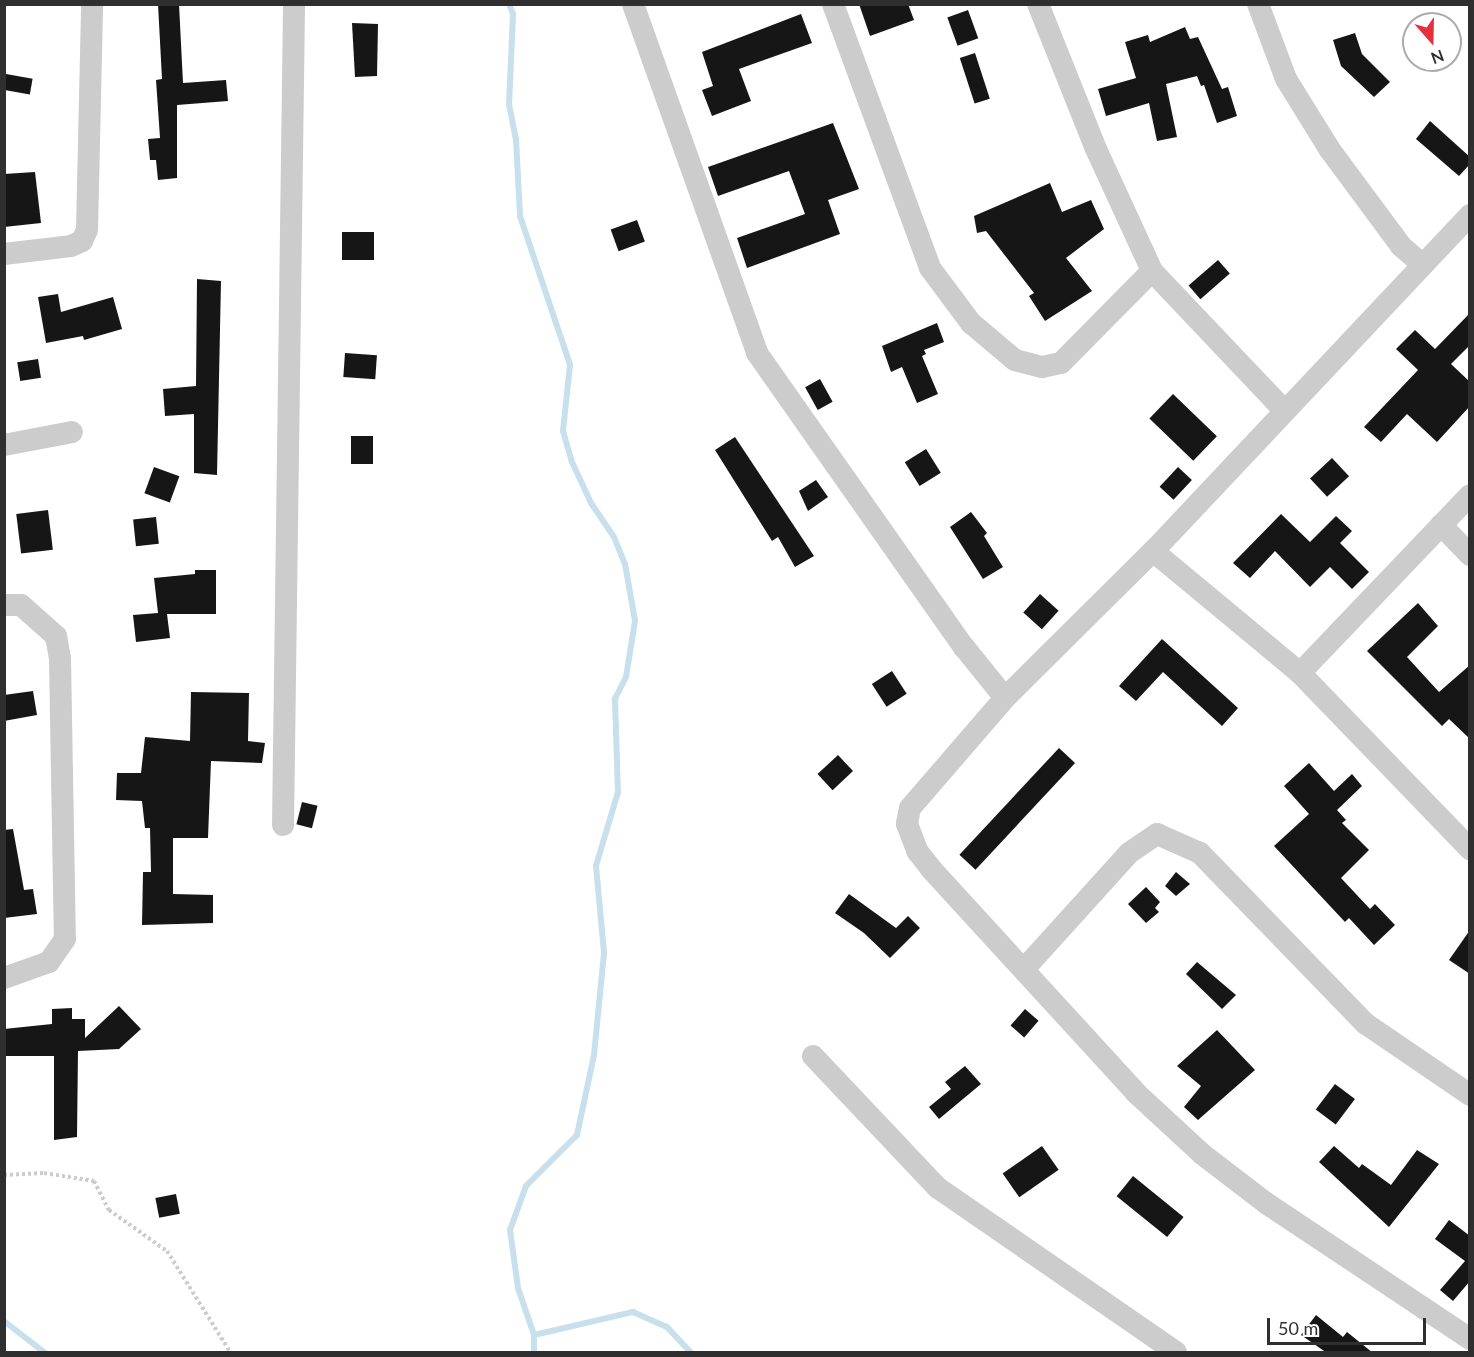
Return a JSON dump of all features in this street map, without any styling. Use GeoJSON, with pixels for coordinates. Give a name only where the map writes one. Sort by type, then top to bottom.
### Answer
{"type":"FeatureCollection","features":[{"type":"Feature","properties":{"kind":"street"},"geometry":{"type":"LineString","coordinates":[[4,254],[70,246],[82,241],[87,230],[92,4]]}},
{"type":"Feature","properties":{"kind":"street"},"geometry":{"type":"LineString","coordinates":[[283,825],[294,4]]}},
{"type":"Feature","properties":{"kind":"street"},"geometry":{"type":"LineString","coordinates":[[633,4],[758,353],[964,647],[1005,698]]}},
{"type":"Feature","properties":{"kind":"street"},"geometry":{"type":"LineString","coordinates":[[833,4],[930,268],[971,323],[1015,360],[1042,367],[1061,363],[1152,271]]}},
{"type":"Feature","properties":{"kind":"street"},"geometry":{"type":"LineString","coordinates":[[1038,4],[1096,148],[1152,271],[1284,410]]}},
{"type":"Feature","properties":{"kind":"street"},"geometry":{"type":"LineString","coordinates":[[1258,4],[1286,79],[1330,150],[1401,246],[1422,264]]}},
{"type":"Feature","properties":{"kind":"street"},"geometry":{"type":"LineString","coordinates":[[1470,215],[1153,551],[1005,698],[910,808],[907,824],[918,852],[932,870],[1137,1093],[1202,1154],[1266,1203],[1470,1339]]}},
{"type":"Feature","properties":{"kind":"street"},"geometry":{"type":"LineString","coordinates":[[4,445],[72,432]]}},
{"type":"Feature","properties":{"kind":"street"},"geometry":{"type":"LineString","coordinates":[[1300,673],[1470,495]]}},
{"type":"Feature","properties":{"kind":"street"},"geometry":{"type":"LineString","coordinates":[[1441,525],[1470,555]]}},
{"type":"Feature","properties":{"kind":"street"},"geometry":{"type":"LineString","coordinates":[[1153,551],[1300,673],[1470,849]]}},
{"type":"Feature","properties":{"kind":"street"},"geometry":{"type":"LineString","coordinates":[[4,605],[21,605],[56,636],[60,659],[65,939],[49,962],[4,978]]}},
{"type":"Feature","properties":{"kind":"street"},"geometry":{"type":"LineString","coordinates":[[1024,969],[1129,853],[1157,834],[1165,836],[1200,853],[1366,1024],[1470,1095]]}},
{"type":"Feature","properties":{"kind":"street"},"geometry":{"type":"LineString","coordinates":[[813,1056],[938,1188],[1176,1353]]}},
{"type":"Feature","properties":{"kind":"path"},"geometry":{"type":"LineString","coordinates":[[4,1174],[44,1173],[94,1181],[109,1210],[166,1251],[230,1353]]}},
{"type":"Feature","properties":{"kind":"building"},"geometry":{"type":"Polygon","coordinates":[[[158,4],[179,4],[183,83],[226,80],[228,101],[177,105],[177,178],[158,180],[156,160],[150,160],[148,139],[160,138],[156,80],[162,79],[158,4]]]}},
{"type":"Feature","properties":{"kind":"building"},"geometry":{"type":"Polygon","coordinates":[[[859,4],[908,4],[914,20],[870,36],[859,4]]]}},
{"type":"Feature","properties":{"kind":"building"},"geometry":{"type":"Polygon","coordinates":[[[968,10],[978,38],[958,46],[947,18],[968,10]]]}},
{"type":"Feature","properties":{"kind":"building"},"geometry":{"type":"Polygon","coordinates":[[[801,14],[812,43],[739,69],[751,101],[712,116],[702,90],[713,86],[702,52],[801,14]]]}},
{"type":"Feature","properties":{"kind":"building"},"geometry":{"type":"Polygon","coordinates":[[[352,23],[378,24],[377,76],[355,77],[352,23]]]}},
{"type":"Feature","properties":{"kind":"building"},"geometry":{"type":"Polygon","coordinates":[[[1185,27],[1190,39],[1198,37],[1222,89],[1228,87],[1237,116],[1217,123],[1204,85],[1201,86],[1197,76],[1166,84],[1177,137],[1157,141],[1149,103],[1106,116],[1098,89],[1136,78],[1125,42],[1148,35],[1150,42],[1185,27]]]}},
{"type":"Feature","properties":{"kind":"building"},"geometry":{"type":"Polygon","coordinates":[[[1355,33],[1362,54],[1390,82],[1374,97],[1341,66],[1333,40],[1355,33]]]}},
{"type":"Feature","properties":{"kind":"building"},"geometry":{"type":"Polygon","coordinates":[[[975,53],[990,99],[975,104],[960,58],[975,53]]]}},
{"type":"Feature","properties":{"kind":"building"},"geometry":{"type":"Polygon","coordinates":[[[6,74],[33,79],[30,94],[4,90],[6,74]]]}},
{"type":"Feature","properties":{"kind":"building"},"geometry":{"type":"Polygon","coordinates":[[[1430,121],[1470,157],[1470,164],[1459,176],[1416,139],[1430,121]]]}},
{"type":"Feature","properties":{"kind":"building"},"geometry":{"type":"Polygon","coordinates":[[[833,123],[859,189],[828,200],[840,234],[747,268],[737,238],[805,214],[789,171],[718,196],[708,167],[833,123]]]}},
{"type":"Feature","properties":{"kind":"building"},"geometry":{"type":"Polygon","coordinates":[[[35,172],[41,223],[4,227],[4,174],[35,172]]]}},
{"type":"Feature","properties":{"kind":"building"},"geometry":{"type":"Polygon","coordinates":[[[1050,183],[1062,212],[1091,200],[1104,229],[1066,258],[1092,291],[1045,321],[1029,296],[1034,293],[986,231],[977,233],[974,216],[1050,183]]]}},
{"type":"Feature","properties":{"kind":"building"},"geometry":{"type":"Polygon","coordinates":[[[637,220],[645,242],[619,251],[611,230],[637,220]]]}},
{"type":"Feature","properties":{"kind":"building"},"geometry":{"type":"Polygon","coordinates":[[[342,232],[374,232],[374,260],[342,260],[342,232]]]}},
{"type":"Feature","properties":{"kind":"building"},"geometry":{"type":"Polygon","coordinates":[[[1218,260],[1230,274],[1200,299],[1189,286],[1218,260]]]}},
{"type":"Feature","properties":{"kind":"building"},"geometry":{"type":"Polygon","coordinates":[[[197,279],[221,281],[217,475],[194,473],[194,414],[165,416],[163,389],[196,386],[197,279]]]}},
{"type":"Feature","properties":{"kind":"building"},"geometry":{"type":"Polygon","coordinates":[[[58,294],[61,312],[113,297],[122,329],[84,340],[83,336],[46,343],[38,297],[58,294]]]}},
{"type":"Feature","properties":{"kind":"building"},"geometry":{"type":"Polygon","coordinates":[[[1470,313],[1470,345],[1451,364],[1470,382],[1470,406],[1437,442],[1407,414],[1381,442],[1364,427],[1418,370],[1396,349],[1415,330],[1435,349],[1470,313]]]}},
{"type":"Feature","properties":{"kind":"building"},"geometry":{"type":"Polygon","coordinates":[[[937,323],[944,342],[924,350],[926,354],[922,356],[938,394],[917,403],[902,367],[891,372],[882,346],[937,323]]]}},
{"type":"Feature","properties":{"kind":"building"},"geometry":{"type":"Polygon","coordinates":[[[345,353],[377,355],[375,379],[343,377],[345,353]]]}},
{"type":"Feature","properties":{"kind":"building"},"geometry":{"type":"Polygon","coordinates":[[[38,359],[41,378],[20,381],[17,362],[38,359]]]}},
{"type":"Feature","properties":{"kind":"building"},"geometry":{"type":"Polygon","coordinates":[[[820,379],[833,402],[818,410],[805,387],[820,379]]]}},
{"type":"Feature","properties":{"kind":"building"},"geometry":{"type":"Polygon","coordinates":[[[1173,394],[1217,436],[1193,461],[1149,418],[1173,394]]]}},
{"type":"Feature","properties":{"kind":"building"},"geometry":{"type":"Polygon","coordinates":[[[351,436],[373,436],[373,464],[351,464],[351,436]]]}},
{"type":"Feature","properties":{"kind":"building"},"geometry":{"type":"Polygon","coordinates":[[[735,437],[814,556],[795,567],[778,537],[772,541],[715,450],[735,437]]]}},
{"type":"Feature","properties":{"kind":"building"},"geometry":{"type":"Polygon","coordinates":[[[926,449],[941,473],[920,486],[905,462],[926,449]]]}},
{"type":"Feature","properties":{"kind":"building"},"geometry":{"type":"Polygon","coordinates":[[[1332,458],[1349,476],[1327,497],[1310,478],[1332,458]]]}},
{"type":"Feature","properties":{"kind":"building"},"geometry":{"type":"Polygon","coordinates":[[[154,467],[179,476],[170,503],[144,493],[154,467]]]}},
{"type":"Feature","properties":{"kind":"building"},"geometry":{"type":"Polygon","coordinates":[[[1178,467],[1192,480],[1173,500],[1160,487],[1178,467]]]}},
{"type":"Feature","properties":{"kind":"building"},"geometry":{"type":"Polygon","coordinates":[[[816,480],[828,497],[808,511],[799,491],[816,480]]]}},
{"type":"Feature","properties":{"kind":"building"},"geometry":{"type":"Polygon","coordinates":[[[48,510],[53,550],[21,554],[16,514],[48,510]]]}},
{"type":"Feature","properties":{"kind":"building"},"geometry":{"type":"Polygon","coordinates":[[[971,512],[987,533],[984,536],[1003,567],[983,579],[950,527],[971,512]]]}},
{"type":"Feature","properties":{"kind":"building"},"geometry":{"type":"Polygon","coordinates":[[[1281,514],[1310,542],[1336,516],[1352,531],[1340,543],[1369,572],[1352,589],[1330,567],[1310,587],[1275,551],[1250,578],[1233,563],[1281,514]]]}},
{"type":"Feature","properties":{"kind":"building"},"geometry":{"type":"Polygon","coordinates":[[[156,517],[159,544],[136,546],[133,519],[156,517]]]}},
{"type":"Feature","properties":{"kind":"building"},"geometry":{"type":"Polygon","coordinates":[[[195,570],[216,570],[216,614],[167,614],[170,638],[136,642],[133,615],[158,613],[154,578],[195,574],[195,570]]]}},
{"type":"Feature","properties":{"kind":"building"},"geometry":{"type":"Polygon","coordinates":[[[1040,594],[1059,611],[1042,629],[1023,613],[1040,594]]]}},
{"type":"Feature","properties":{"kind":"building"},"geometry":{"type":"Polygon","coordinates":[[[1418,603],[1438,626],[1407,657],[1439,692],[1470,665],[1470,739],[1449,719],[1442,726],[1367,651],[1418,603]]]}},
{"type":"Feature","properties":{"kind":"building"},"geometry":{"type":"Polygon","coordinates":[[[1162,639],[1238,708],[1222,726],[1163,672],[1136,701],[1119,686],[1162,639]]]}},
{"type":"Feature","properties":{"kind":"building"},"geometry":{"type":"Polygon","coordinates":[[[892,671],[907,694],[887,707],[872,684],[892,671]]]}},
{"type":"Feature","properties":{"kind":"building"},"geometry":{"type":"Polygon","coordinates":[[[33,691],[37,715],[4,721],[4,695],[33,691]]]}},
{"type":"Feature","properties":{"kind":"building"},"geometry":{"type":"Polygon","coordinates":[[[191,692],[249,693],[248,741],[265,743],[262,763],[211,761],[208,838],[173,838],[173,894],[213,895],[213,923],[142,925],[143,872],[151,872],[150,828],[145,828],[142,801],[116,800],[117,773],[141,773],[145,737],[190,741],[191,692]]]}},
{"type":"Feature","properties":{"kind":"building"},"geometry":{"type":"Polygon","coordinates":[[[1059,748],[1075,763],[976,870],[959,855],[1059,748]]]}},
{"type":"Feature","properties":{"kind":"building"},"geometry":{"type":"Polygon","coordinates":[[[838,755],[853,771],[833,790],[818,774],[838,755]]]}},
{"type":"Feature","properties":{"kind":"building"},"geometry":{"type":"Polygon","coordinates":[[[1309,763],[1334,791],[1352,774],[1362,786],[1337,810],[1346,820],[1342,823],[1369,850],[1341,878],[1370,909],[1375,904],[1395,925],[1374,945],[1349,918],[1345,922],[1274,846],[1309,814],[1284,786],[1309,763]]]}},
{"type":"Feature","properties":{"kind":"building"},"geometry":{"type":"Polygon","coordinates":[[[302,802],[318,806],[312,828],[296,824],[302,802]]]}},
{"type":"Feature","properties":{"kind":"building"},"geometry":{"type":"Polygon","coordinates":[[[13,829],[24,890],[33,889],[37,914],[4,918],[4,830],[13,829]]]}},
{"type":"Feature","properties":{"kind":"building"},"geometry":{"type":"Polygon","coordinates":[[[1176,872],[1190,884],[1176,896],[1165,886],[1176,872]]]}},
{"type":"Feature","properties":{"kind":"building"},"geometry":{"type":"Polygon","coordinates":[[[1146,887],[1160,902],[1155,908],[1159,912],[1146,923],[1128,904],[1146,887]]]}},
{"type":"Feature","properties":{"kind":"building"},"geometry":{"type":"Polygon","coordinates":[[[849,894],[896,928],[908,916],[920,928],[890,958],[864,933],[835,913],[849,894]]]}},
{"type":"Feature","properties":{"kind":"building"},"geometry":{"type":"Polygon","coordinates":[[[1470,930],[1470,974],[1449,960],[1470,930]]]}},
{"type":"Feature","properties":{"kind":"building"},"geometry":{"type":"Polygon","coordinates":[[[1197,962],[1236,995],[1222,1009],[1186,974],[1197,962]]]}},
{"type":"Feature","properties":{"kind":"building"},"geometry":{"type":"Polygon","coordinates":[[[119,1006],[141,1029],[119,1049],[78,1051],[77,1137],[54,1140],[54,1056],[4,1056],[4,1029],[52,1024],[52,1009],[72,1008],[72,1019],[85,1019],[85,1038],[119,1006]]]}},
{"type":"Feature","properties":{"kind":"building"},"geometry":{"type":"Polygon","coordinates":[[[1025,1009],[1039,1021],[1024,1037],[1011,1026],[1025,1009]]]}},
{"type":"Feature","properties":{"kind":"building"},"geometry":{"type":"Polygon","coordinates":[[[1217,1030],[1255,1070],[1198,1120],[1184,1107],[1201,1086],[1177,1066],[1217,1030]]]}},
{"type":"Feature","properties":{"kind":"building"},"geometry":{"type":"Polygon","coordinates":[[[965,1066],[981,1084],[939,1119],[929,1107],[951,1089],[945,1082],[965,1066]]]}},
{"type":"Feature","properties":{"kind":"building"},"geometry":{"type":"Polygon","coordinates":[[[1335,1084],[1355,1099],[1336,1125],[1316,1110],[1335,1084]]]}},
{"type":"Feature","properties":{"kind":"building"},"geometry":{"type":"Polygon","coordinates":[[[1042,1146],[1059,1170],[1019,1197],[1003,1174],[1042,1146]]]}},
{"type":"Feature","properties":{"kind":"building"},"geometry":{"type":"Polygon","coordinates":[[[1334,1146],[1359,1168],[1362,1164],[1391,1185],[1417,1150],[1439,1164],[1389,1227],[1319,1162],[1334,1146]]]}},
{"type":"Feature","properties":{"kind":"building"},"geometry":{"type":"Polygon","coordinates":[[[1133,1176],[1184,1217],[1167,1237],[1117,1196],[1133,1176]]]}},
{"type":"Feature","properties":{"kind":"building"},"geometry":{"type":"Polygon","coordinates":[[[176,1194],[180,1214],[159,1218],[155,1198],[176,1194]]]}},
{"type":"Feature","properties":{"kind":"building"},"geometry":{"type":"Polygon","coordinates":[[[1449,1220],[1470,1236],[1470,1281],[1453,1301],[1440,1290],[1465,1261],[1435,1239],[1449,1220]]]}},
{"type":"Feature","properties":{"kind":"building"},"geometry":{"type":"Polygon","coordinates":[[[1316,1315],[1343,1337],[1347,1332],[1373,1353],[1327,1353],[1301,1335],[1316,1315]]]}},
{"type":"Feature","properties":{"kind":"waterway"},"geometry":{"type":"LineString","coordinates":[[509,4],[513,14],[509,104],[516,139],[520,216],[570,365],[563,431],[572,462],[591,503],[614,537],[625,564],[635,621],[626,677],[615,699],[618,792],[596,866],[604,953],[594,1055],[577,1135],[526,1186],[510,1230],[518,1288],[534,1335],[534,1352]]}},
{"type":"Feature","properties":{"kind":"waterway"},"geometry":{"type":"LineString","coordinates":[[534,1335],[633,1312],[667,1327],[690,1352]]}},
{"type":"Feature","properties":{"kind":"waterway"},"geometry":{"type":"LineString","coordinates":[[4,1321],[44,1352]]}}]}
